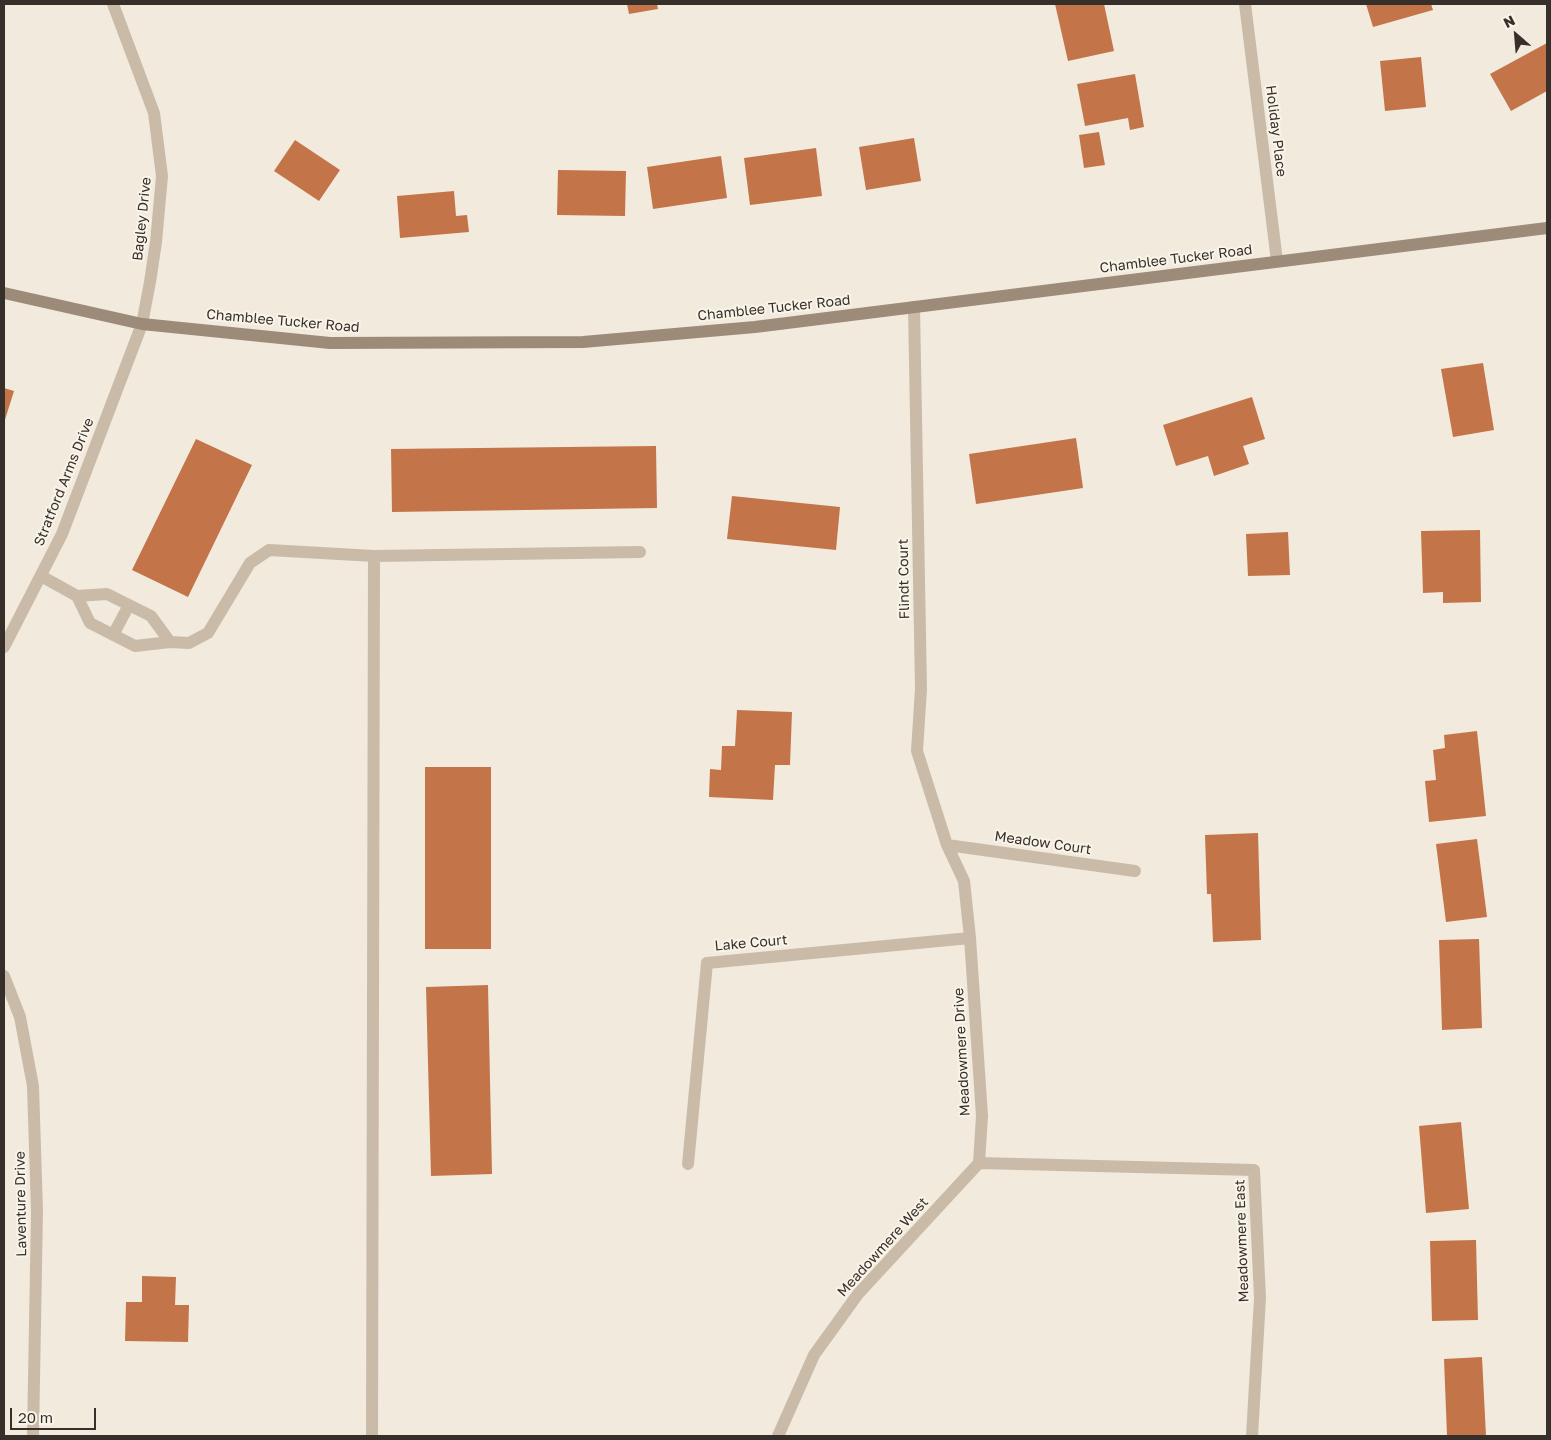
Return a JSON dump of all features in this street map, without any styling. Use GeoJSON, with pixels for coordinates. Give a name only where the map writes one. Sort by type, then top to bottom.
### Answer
{"type":"FeatureCollection","features":[{"type":"Feature","properties":{"kind":"main road","name":"Chamblee Tucker Road"},"geometry":{"type":"LineString","coordinates":[[4,293],[142,324],[330,343],[583,342],[755,327],[1547,228]]}},
{"type":"Feature","properties":{"kind":"street","name":"Bagley Drive"},"geometry":{"type":"LineString","coordinates":[[113,4],[154,113],[162,176],[156,242],[142,324]]}},
{"type":"Feature","properties":{"kind":"street","name":"Holiday Place"},"geometry":{"type":"LineString","coordinates":[[1245,4],[1277,261]]}},
{"type":"Feature","properties":{"kind":"street","name":"Flindt Court"},"geometry":{"type":"LineString","coordinates":[[914,307],[920,689],[917,751],[947,845],[964,882],[970,938]]}},
{"type":"Feature","properties":{"kind":"street","name":"Stratford Arms Drive"},"geometry":{"type":"LineString","coordinates":[[4,647],[62,534],[142,324]]}},
{"type":"Feature","properties":{"kind":"street"},"geometry":{"type":"LineString","coordinates":[[77,596],[90,623],[135,646],[170,642],[189,643],[208,633],[250,563],[269,550],[374,556],[640,552]]}},
{"type":"Feature","properties":{"kind":"street"},"geometry":{"type":"LineString","coordinates":[[372,1436],[374,556]]}},
{"type":"Feature","properties":{"kind":"street"},"geometry":{"type":"LineString","coordinates":[[41,576],[77,596],[107,594],[151,616],[170,642]]}},
{"type":"Feature","properties":{"kind":"street"},"geometry":{"type":"LineString","coordinates":[[113,635],[130,606]]}},
{"type":"Feature","properties":{"kind":"street","name":"Meadow Court"},"geometry":{"type":"LineString","coordinates":[[947,845],[1135,871]]}},
{"type":"Feature","properties":{"kind":"street","name":"Meadowmere Drive"},"geometry":{"type":"LineString","coordinates":[[970,938],[982,1116],[979,1163]]}},
{"type":"Feature","properties":{"kind":"street","name":"Lake Court"},"geometry":{"type":"LineString","coordinates":[[688,1164],[706,963],[970,938]]}},
{"type":"Feature","properties":{"kind":"street","name":"Laventure Drive"},"geometry":{"type":"LineString","coordinates":[[4,976],[20,1017],[33,1086],[37,1211],[33,1436]]}},
{"type":"Feature","properties":{"kind":"street","name":"Meadowmere West"},"geometry":{"type":"LineString","coordinates":[[778,1436],[814,1355],[858,1294],[979,1163]]}},
{"type":"Feature","properties":{"kind":"street","name":"Meadowmere East"},"geometry":{"type":"LineString","coordinates":[[979,1163],[1254,1170],[1260,1298],[1252,1436]]}},
{"type":"Feature","properties":{"kind":"building"},"geometry":{"type":"Polygon","coordinates":[[[627,4],[657,4],[658,9],[629,14],[627,4]]]}},
{"type":"Feature","properties":{"kind":"building"},"geometry":{"type":"Polygon","coordinates":[[[1055,4],[1104,4],[1114,51],[1068,61],[1055,4]]]}},
{"type":"Feature","properties":{"kind":"building"},"geometry":{"type":"Polygon","coordinates":[[[1366,4],[1431,4],[1433,10],[1373,27],[1366,4]]]}},
{"type":"Feature","properties":{"kind":"building"},"geometry":{"type":"Polygon","coordinates":[[[1547,43],[1547,91],[1511,111],[1490,74],[1547,43]]]}},
{"type":"Feature","properties":{"kind":"building"},"geometry":{"type":"Polygon","coordinates":[[[1421,57],[1426,107],[1385,111],[1380,61],[1421,57]]]}},
{"type":"Feature","properties":{"kind":"building"},"geometry":{"type":"Polygon","coordinates":[[[1135,74],[1144,127],[1130,130],[1128,118],[1085,126],[1077,84],[1135,74]]]}},
{"type":"Feature","properties":{"kind":"building"},"geometry":{"type":"Polygon","coordinates":[[[1099,132],[1105,165],[1084,168],[1079,135],[1099,132]]]}},
{"type":"Feature","properties":{"kind":"building"},"geometry":{"type":"Polygon","coordinates":[[[914,138],[921,181],[866,190],[859,147],[914,138]]]}},
{"type":"Feature","properties":{"kind":"building"},"geometry":{"type":"Polygon","coordinates":[[[295,140],[340,170],[319,201],[274,171],[295,140]]]}},
{"type":"Feature","properties":{"kind":"building"},"geometry":{"type":"Polygon","coordinates":[[[816,148],[822,196],[750,205],[744,158],[816,148]]]}},
{"type":"Feature","properties":{"kind":"building"},"geometry":{"type":"Polygon","coordinates":[[[721,156],[727,198],[653,209],[647,167],[721,156]]]}},
{"type":"Feature","properties":{"kind":"building"},"geometry":{"type":"Polygon","coordinates":[[[558,170],[626,171],[625,216],[557,215],[558,170]]]}},
{"type":"Feature","properties":{"kind":"building"},"geometry":{"type":"Polygon","coordinates":[[[454,191],[456,216],[467,215],[469,232],[400,238],[397,196],[454,191]]]}},
{"type":"Feature","properties":{"kind":"building"},"geometry":{"type":"Polygon","coordinates":[[[1483,363],[1494,430],[1453,437],[1441,369],[1483,363]]]}},
{"type":"Feature","properties":{"kind":"building"},"geometry":{"type":"Polygon","coordinates":[[[4,388],[14,391],[4,423],[4,388]]]}},
{"type":"Feature","properties":{"kind":"building"},"geometry":{"type":"Polygon","coordinates":[[[1252,397],[1265,439],[1243,446],[1249,464],[1214,476],[1208,456],[1176,466],[1163,425],[1252,397]]]}},
{"type":"Feature","properties":{"kind":"building"},"geometry":{"type":"Polygon","coordinates":[[[1076,438],[1083,488],[976,504],[969,454],[1076,438]]]}},
{"type":"Feature","properties":{"kind":"building"},"geometry":{"type":"Polygon","coordinates":[[[196,439],[252,465],[188,597],[132,570],[196,439]]]}},
{"type":"Feature","properties":{"kind":"building"},"geometry":{"type":"Polygon","coordinates":[[[656,446],[657,508],[392,512],[391,449],[656,446]]]}},
{"type":"Feature","properties":{"kind":"building"},"geometry":{"type":"Polygon","coordinates":[[[732,496],[840,507],[836,550],[727,539],[732,496]]]}},
{"type":"Feature","properties":{"kind":"building"},"geometry":{"type":"Polygon","coordinates":[[[1480,530],[1481,602],[1443,603],[1443,592],[1423,593],[1421,531],[1480,530]]]}},
{"type":"Feature","properties":{"kind":"building"},"geometry":{"type":"Polygon","coordinates":[[[1288,532],[1290,575],[1248,576],[1246,534],[1288,532]]]}},
{"type":"Feature","properties":{"kind":"building"},"geometry":{"type":"Polygon","coordinates":[[[737,710],[792,712],[790,765],[775,765],[773,800],[709,797],[710,769],[721,770],[722,746],[735,746],[737,710]]]}},
{"type":"Feature","properties":{"kind":"building"},"geometry":{"type":"Polygon","coordinates":[[[1477,731],[1486,816],[1429,822],[1425,781],[1436,780],[1433,750],[1445,748],[1444,735],[1477,731]]]}},
{"type":"Feature","properties":{"kind":"building"},"geometry":{"type":"Polygon","coordinates":[[[425,767],[491,767],[491,949],[425,949],[425,767]]]}},
{"type":"Feature","properties":{"kind":"building"},"geometry":{"type":"Polygon","coordinates":[[[1258,833],[1261,940],[1213,942],[1211,894],[1207,894],[1205,835],[1258,833]]]}},
{"type":"Feature","properties":{"kind":"building"},"geometry":{"type":"Polygon","coordinates":[[[1477,839],[1487,917],[1446,922],[1436,844],[1477,839]]]}},
{"type":"Feature","properties":{"kind":"building"},"geometry":{"type":"Polygon","coordinates":[[[1479,939],[1482,1028],[1442,1030],[1439,940],[1479,939]]]}},
{"type":"Feature","properties":{"kind":"building"},"geometry":{"type":"Polygon","coordinates":[[[488,985],[492,1174],[431,1176],[426,987],[488,985]]]}},
{"type":"Feature","properties":{"kind":"building"},"geometry":{"type":"Polygon","coordinates":[[[1461,1122],[1469,1209],[1426,1213],[1419,1126],[1461,1122]]]}},
{"type":"Feature","properties":{"kind":"building"},"geometry":{"type":"Polygon","coordinates":[[[1476,1240],[1478,1320],[1432,1321],[1430,1241],[1476,1240]]]}},
{"type":"Feature","properties":{"kind":"building"},"geometry":{"type":"Polygon","coordinates":[[[142,1276],[176,1277],[175,1305],[189,1305],[188,1342],[125,1341],[126,1302],[142,1302],[142,1276]]]}},
{"type":"Feature","properties":{"kind":"building"},"geometry":{"type":"Polygon","coordinates":[[[1482,1357],[1486,1436],[1447,1436],[1444,1359],[1482,1357]]]}}]}
